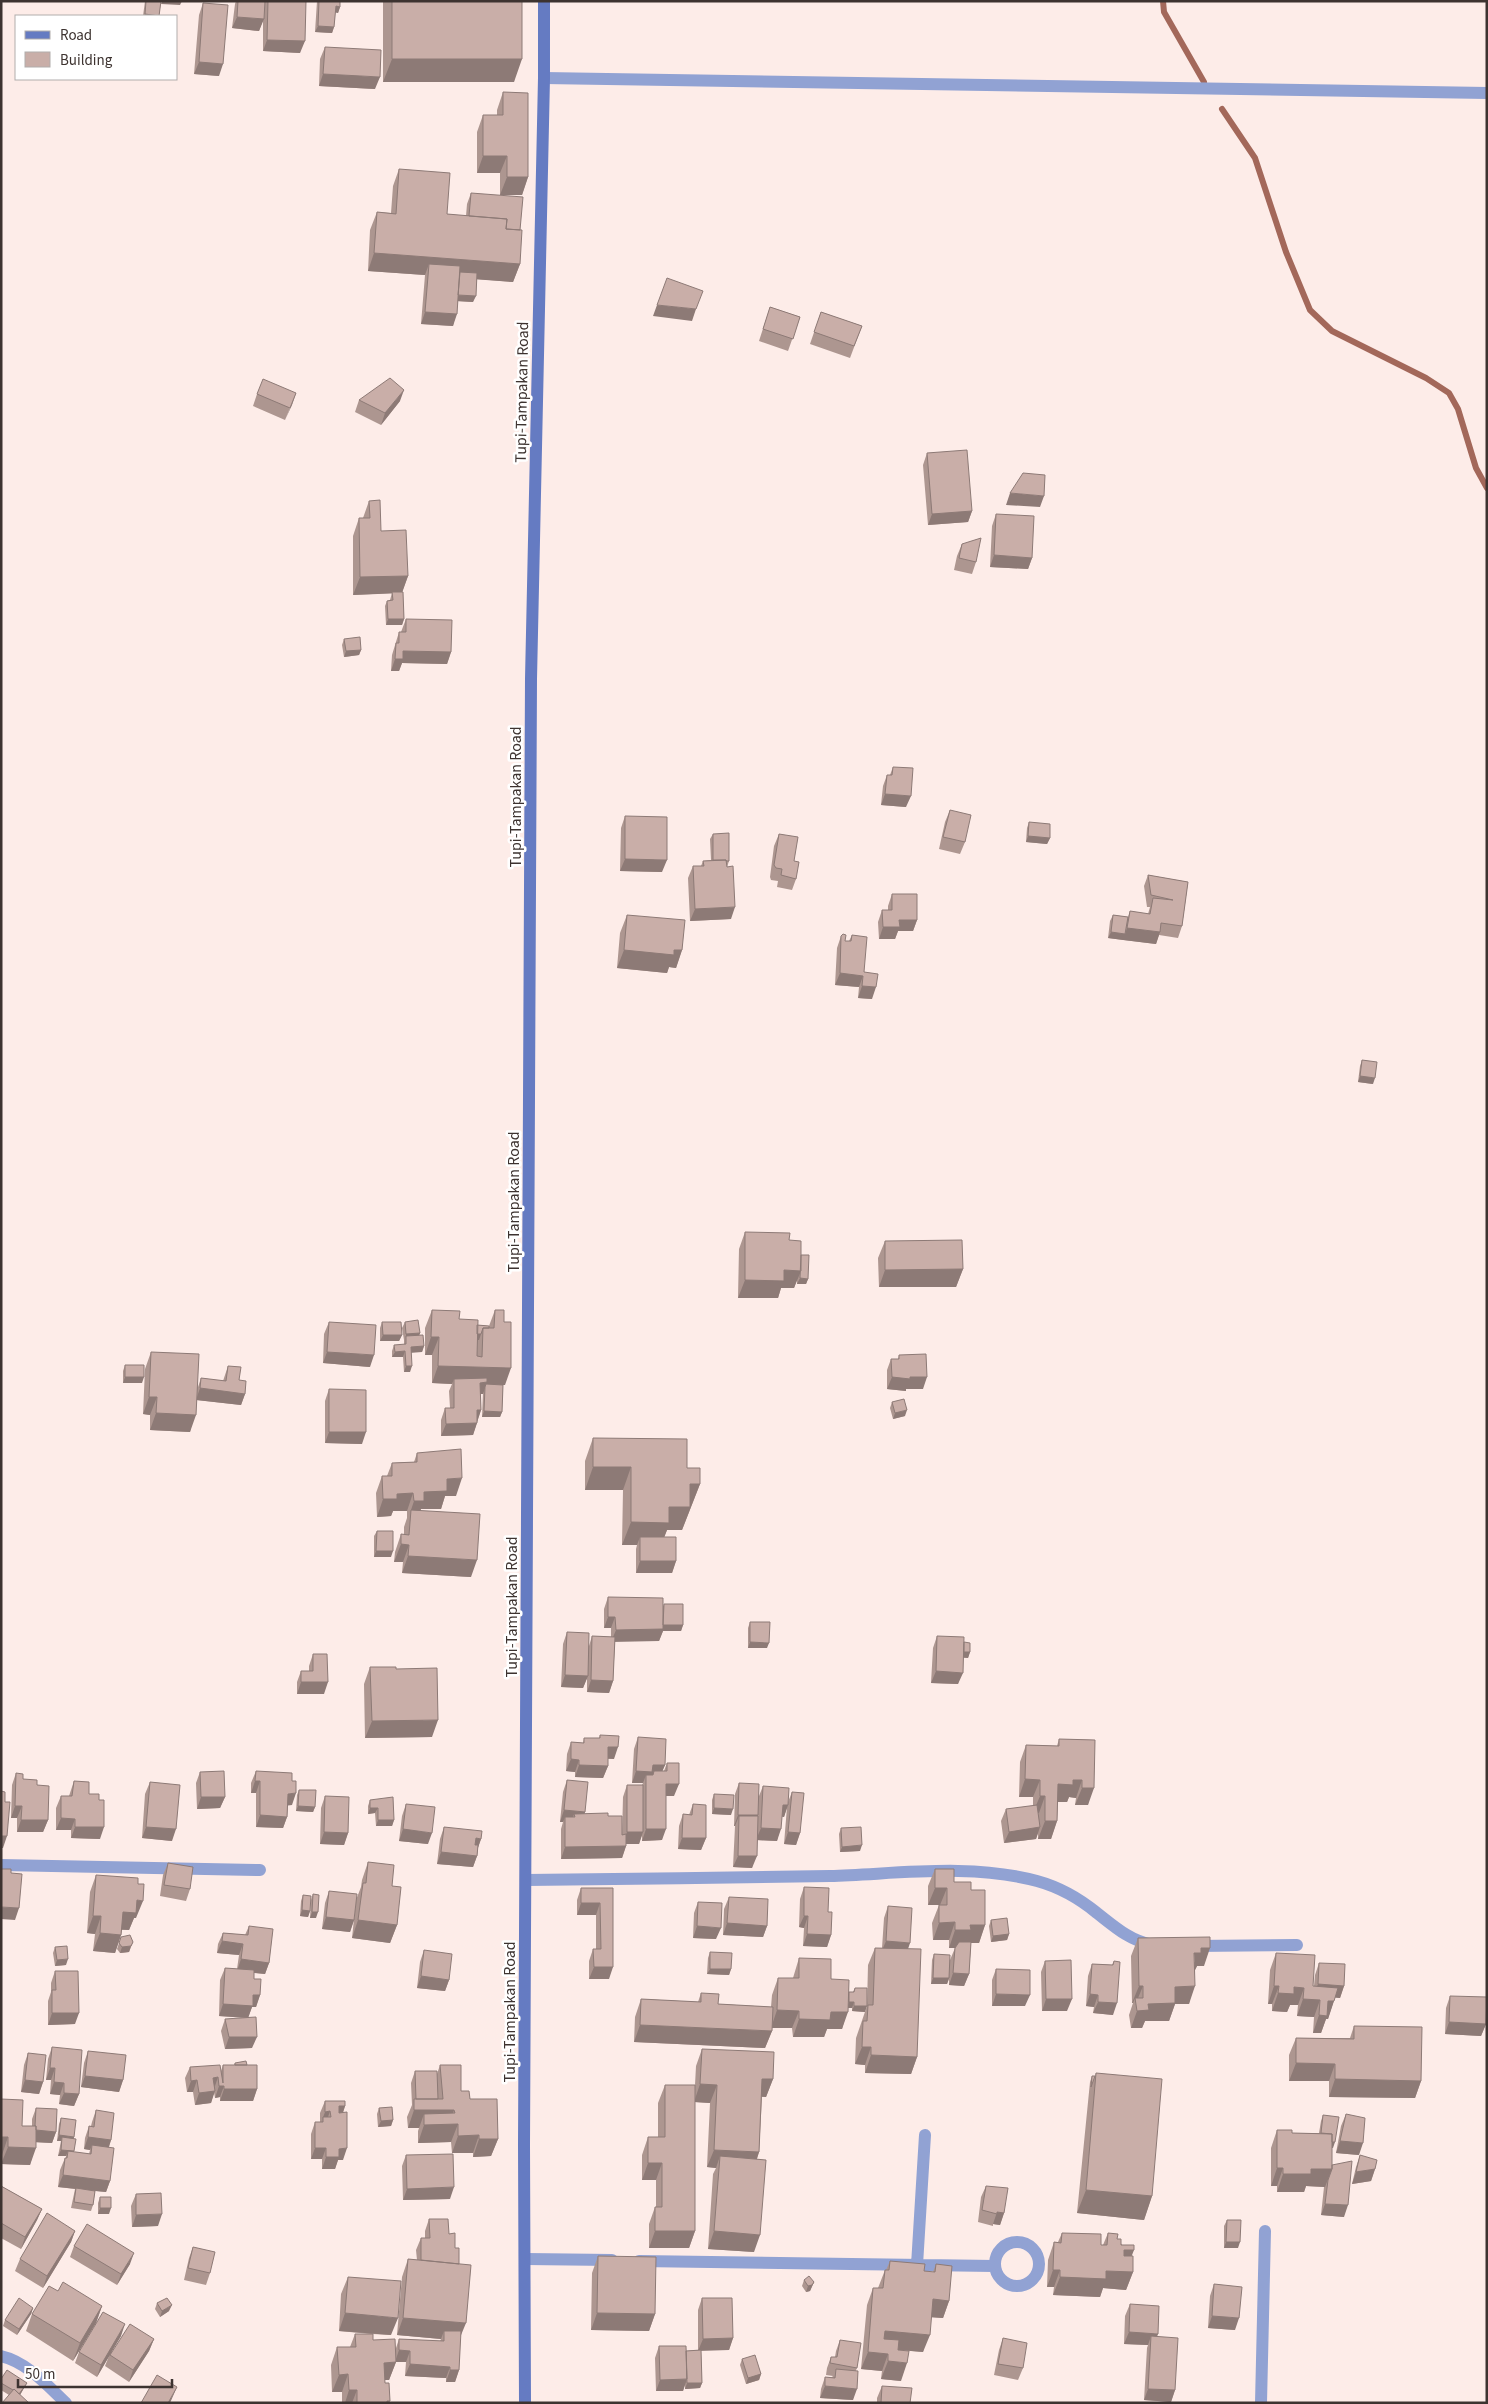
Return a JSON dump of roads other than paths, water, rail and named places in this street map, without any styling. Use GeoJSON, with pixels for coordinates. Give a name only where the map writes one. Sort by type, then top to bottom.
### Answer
{"type":"FeatureCollection","features":[{"type":"Feature","properties":{"kind":"main road","name":"Tupi-Tampakan Road"},"geometry":{"type":"LineString","coordinates":[[525,2403],[526,2259],[524,2136],[531,689],[544,1]]}},
{"type":"Feature","properties":{"kind":"street"},"geometry":{"type":"LineString","coordinates":[[544,78],[1487,92]]}},
{"type":"Feature","properties":{"kind":"street"},"geometry":{"type":"LineString","coordinates":[[1,1865],[260,1870]]}},
{"type":"Feature","properties":{"kind":"street"},"geometry":{"type":"LineString","coordinates":[[526,1880],[968,1872],[1012,1876],[1038,1881],[1061,1890],[1080,1900],[1116,1929],[1135,1940],[1169,1946]]}},
{"type":"Feature","properties":{"kind":"street"},"geometry":{"type":"LineString","coordinates":[[1182,1946],[1297,1945]]}},
{"type":"Feature","properties":{"kind":"street"},"geometry":{"type":"LineString","coordinates":[[917,2265],[925,2135]]}},
{"type":"Feature","properties":{"kind":"street"},"geometry":{"type":"LineString","coordinates":[[1262,2403],[1265,2231]]}},
{"type":"Feature","properties":{"kind":"street"},"geometry":{"type":"LineString","coordinates":[[526,2259],[994,2266]]}},
{"type":"Feature","properties":{"kind":"street"},"geometry":{"type":"LineString","coordinates":[[1,2356],[13,2358],[28,2368],[66,2403]]}},
{"type":"Feature","properties":{"kind":"waterway"},"geometry":{"type":"LineString","coordinates":[[1163,1],[1164,12],[1204,82]]}},
{"type":"Feature","properties":{"kind":"waterway"},"geometry":{"type":"LineString","coordinates":[[1222,109],[1255,158],[1286,252],[1310,310],[1332,331],[1426,378],[1449,393],[1458,409],[1476,468],[1487,488]]}}]}
